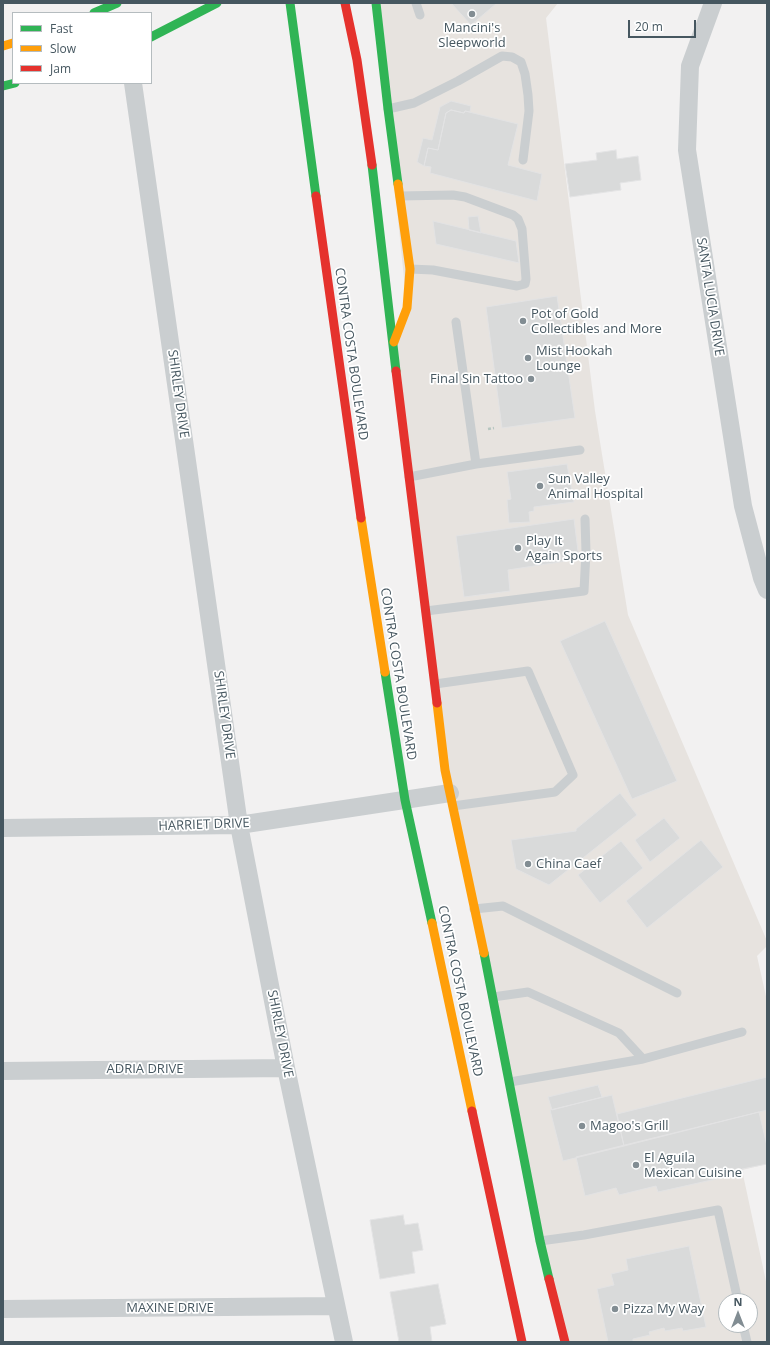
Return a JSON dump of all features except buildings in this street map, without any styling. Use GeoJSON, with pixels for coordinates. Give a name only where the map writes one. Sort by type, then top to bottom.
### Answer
{"type":"FeatureCollection","features":[{"type":"Feature","properties":{"kind":"main road"},"geometry":{"type":"LineString","coordinates":[[96,12],[117,3]]}},
{"type":"Feature","properties":{"kind":"main road"},"geometry":{"type":"LineString","coordinates":[[152,36],[217,3]]}},
{"type":"Feature","properties":{"kind":"main road","name":"CONTRA COSTA BOULEVARD"},"geometry":{"type":"LineString","coordinates":[[290,3],[356,486],[405,800],[522,1342]]}},
{"type":"Feature","properties":{"kind":"main road"},"geometry":{"type":"LineString","coordinates":[[345,3],[357,60],[370,143],[445,770],[493,997],[540,1241],[564,1342]]}},
{"type":"Feature","properties":{"kind":"main road"},"geometry":{"type":"LineString","coordinates":[[376,3],[388,109],[410,269],[407,308],[394,342]]}},
{"type":"Feature","properties":{"kind":"street","name":"SANTA LUCIA DRIVE"},"geometry":{"type":"LineString","coordinates":[[713,3],[690,66],[687,150],[743,506],[762,578],[767,590]]}},
{"type":"Feature","properties":{"kind":"street","name":"SHIRLEY DRIVE"},"geometry":{"type":"LineString","coordinates":[[133,84],[240,825],[286,1068],[344,1342]]}},
{"type":"Feature","properties":{"kind":"street","name":"HARRIET DRIVE"},"geometry":{"type":"LineString","coordinates":[[3,828],[240,825],[405,800],[451,800]]}},
{"type":"Feature","properties":{"kind":"street","name":"ADRIA DRIVE"},"geometry":{"type":"LineString","coordinates":[[3,1071],[286,1068]]}},
{"type":"Feature","properties":{"kind":"street","name":"MAXINE DRIVE"},"geometry":{"type":"LineString","coordinates":[[3,1309],[336,1306]]}},
{"type":"Feature","properties":{"kind":"lane"},"geometry":{"type":"LineString","coordinates":[[416,3],[420,15]]}},
{"type":"Feature","properties":{"kind":"lane"},"geometry":{"type":"LineString","coordinates":[[388,109],[414,103],[502,56],[512,57],[521,62],[525,74],[528,94],[529,111],[523,160]]}},
{"type":"Feature","properties":{"kind":"lane"},"geometry":{"type":"LineString","coordinates":[[400,196],[453,195],[465,197],[513,215],[518,220],[522,229],[526,279],[525,284],[517,286],[433,270],[410,269]]}},
{"type":"Feature","properties":{"kind":"lane"},"geometry":{"type":"LineString","coordinates":[[456,322],[476,464]]}},
{"type":"Feature","properties":{"kind":"lane"},"geometry":{"type":"LineString","coordinates":[[409,477],[476,464],[580,450]]}},
{"type":"Feature","properties":{"kind":"lane"},"geometry":{"type":"LineString","coordinates":[[426,611],[584,591],[586,552],[585,519]]}},
{"type":"Feature","properties":{"kind":"lane"},"geometry":{"type":"LineString","coordinates":[[435,684],[528,671],[572,775],[555,792],[451,800]]}},
{"type":"Feature","properties":{"kind":"lane"},"geometry":{"type":"LineString","coordinates":[[474,909],[503,906],[677,993]]}},
{"type":"Feature","properties":{"kind":"lane"},"geometry":{"type":"LineString","coordinates":[[493,997],[528,992],[619,1033],[643,1059]]}},
{"type":"Feature","properties":{"kind":"lane"},"geometry":{"type":"LineString","coordinates":[[510,1082],[643,1059],[742,1032]]}},
{"type":"Feature","properties":{"kind":"lane"},"geometry":{"type":"LineString","coordinates":[[540,1241],[584,1235],[718,1210],[736,1293]]}},
{"type":"Feature","properties":{"kind":"shaded area"},"geometry":{"type":"Polygon","coordinates":[[[376,3],[558,3],[546,18],[595,411],[628,615],[767,941],[767,946],[757,956],[767,1001],[767,1164],[742,1170],[767,1286],[767,1342],[565,1342],[452,806],[394,342],[407,308],[376,3]]]}},
{"type":"Feature","properties":{"kind":"traffic: fast"},"geometry":{"type":"LineString","coordinates":[[96,12],[117,3]]}},
{"type":"Feature","properties":{"kind":"traffic: fast"},"geometry":{"type":"LineString","coordinates":[[152,36],[217,3]]}},
{"type":"Feature","properties":{"kind":"traffic: fast"},"geometry":{"type":"LineString","coordinates":[[290,3],[316,196]]}},
{"type":"Feature","properties":{"kind":"traffic: fast"},"geometry":{"type":"LineString","coordinates":[[376,3],[398,184]]}},
{"type":"Feature","properties":{"kind":"traffic: fast"},"geometry":{"type":"LineString","coordinates":[[3,86],[12,84]]}},
{"type":"Feature","properties":{"kind":"traffic: fast"},"geometry":{"type":"LineString","coordinates":[[372,165],[396,371]]}},
{"type":"Feature","properties":{"kind":"traffic: fast"},"geometry":{"type":"LineString","coordinates":[[385,672],[405,800],[432,923]]}},
{"type":"Feature","properties":{"kind":"traffic: fast"},"geometry":{"type":"LineString","coordinates":[[484,953],[540,1241],[549,1279]]}},
{"type":"Feature","properties":{"kind":"traffic: slow"},"geometry":{"type":"LineString","coordinates":[[3,46],[12,43]]}},
{"type":"Feature","properties":{"kind":"traffic: slow"},"geometry":{"type":"LineString","coordinates":[[394,342],[407,308],[410,269],[398,184]]}},
{"type":"Feature","properties":{"kind":"traffic: slow"},"geometry":{"type":"LineString","coordinates":[[361,518],[385,672]]}},
{"type":"Feature","properties":{"kind":"traffic: slow"},"geometry":{"type":"LineString","coordinates":[[437,703],[445,770],[484,953]]}},
{"type":"Feature","properties":{"kind":"traffic: slow"},"geometry":{"type":"LineString","coordinates":[[432,923],[472,1111]]}},
{"type":"Feature","properties":{"kind":"traffic: jam"},"geometry":{"type":"LineString","coordinates":[[345,3],[357,60],[372,165]]}},
{"type":"Feature","properties":{"kind":"traffic: jam"},"geometry":{"type":"LineString","coordinates":[[316,196],[361,518]]}},
{"type":"Feature","properties":{"kind":"traffic: jam"},"geometry":{"type":"LineString","coordinates":[[396,371],[437,703]]}},
{"type":"Feature","properties":{"kind":"traffic: jam"},"geometry":{"type":"LineString","coordinates":[[472,1111],[522,1342]]}},
{"type":"Feature","properties":{"kind":"traffic: jam"},"geometry":{"type":"LineString","coordinates":[[549,1279],[565,1342]]}},
{"type":"Feature","properties":{"kind":"place","name":"Mancini's Sleepworld"},"geometry":{"type":"Point","coordinates":[472,14]}},
{"type":"Feature","properties":{"kind":"place","name":"Pot of Gold Collectibles and More"},"geometry":{"type":"Point","coordinates":[523,321]}},
{"type":"Feature","properties":{"kind":"place","name":"Mist Hookah Lounge"},"geometry":{"type":"Point","coordinates":[528,358]}},
{"type":"Feature","properties":{"kind":"place","name":"Final Sin Tattoo"},"geometry":{"type":"Point","coordinates":[531,379]}},
{"type":"Feature","properties":{"kind":"place","name":"Sun Valley Animal Hospital"},"geometry":{"type":"Point","coordinates":[540,486]}},
{"type":"Feature","properties":{"kind":"place","name":"Play It Again Sports"},"geometry":{"type":"Point","coordinates":[518,548]}},
{"type":"Feature","properties":{"kind":"place","name":"China Caef"},"geometry":{"type":"Point","coordinates":[528,864]}},
{"type":"Feature","properties":{"kind":"place","name":"Magoo's Grill"},"geometry":{"type":"Point","coordinates":[582,1126]}},
{"type":"Feature","properties":{"kind":"place","name":"El Aguila Mexican Cuisine"},"geometry":{"type":"Point","coordinates":[636,1165]}},
{"type":"Feature","properties":{"kind":"place","name":"Pizza My Way"},"geometry":{"type":"Point","coordinates":[615,1309]}}]}
